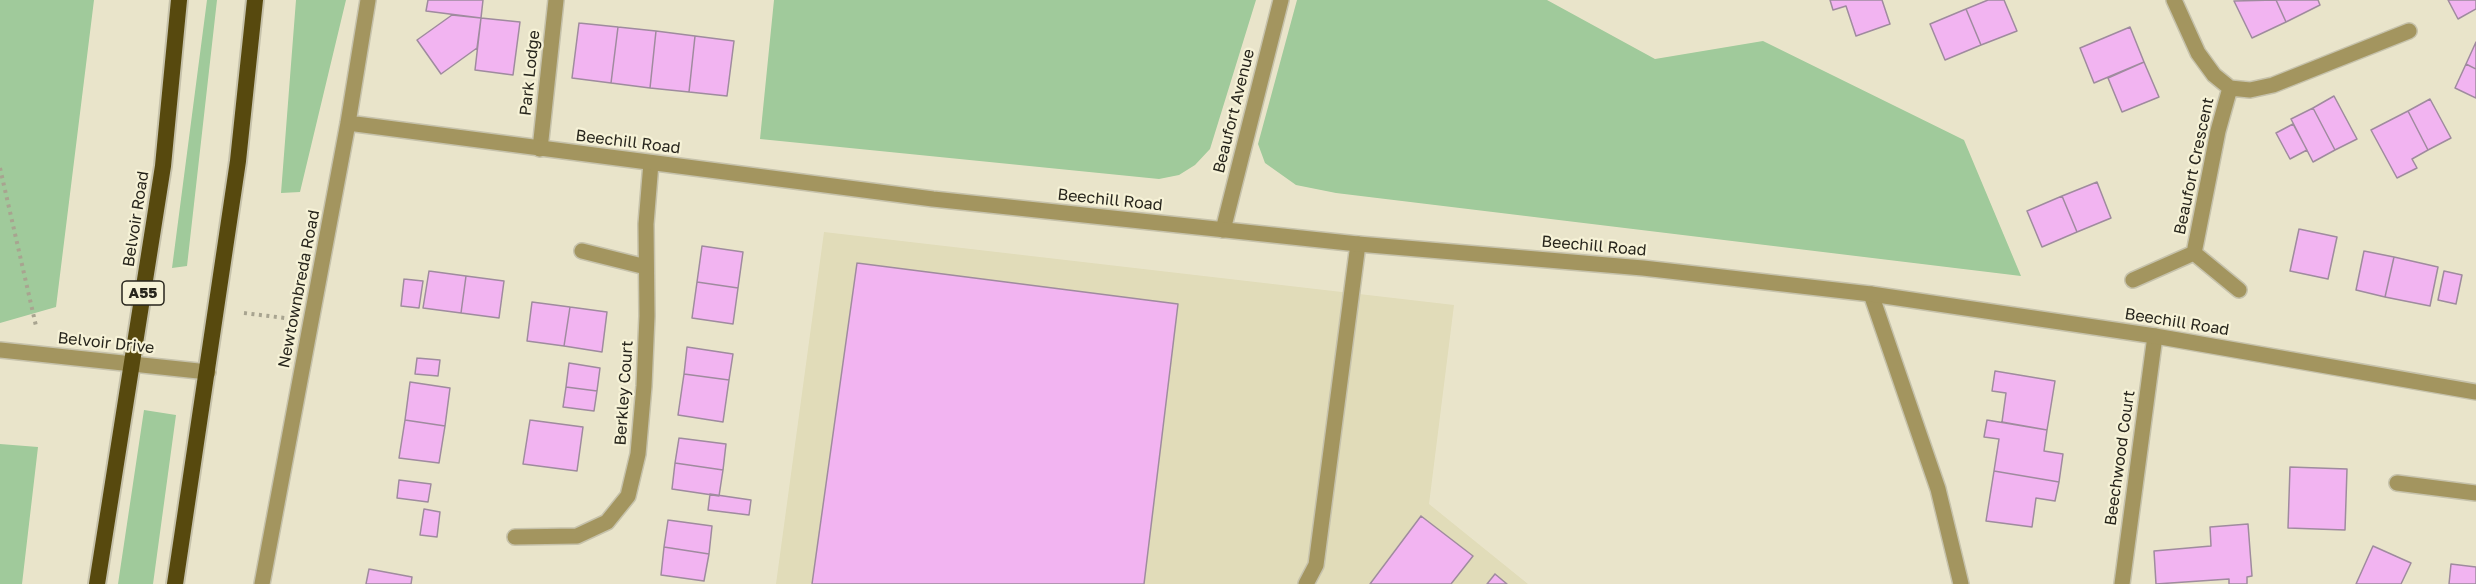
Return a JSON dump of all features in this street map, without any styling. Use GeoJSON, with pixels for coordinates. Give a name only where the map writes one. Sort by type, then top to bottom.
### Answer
{"type":"FeatureCollection","features":[{"type":"Feature","properties":{"kind":"highway","name":"Belvoir Road"},"geometry":{"type":"LineString","coordinates":[[97,584],[163,166],[179,0]]}},
{"type":"Feature","properties":{"kind":"highway"},"geometry":{"type":"LineString","coordinates":[[175,584],[238,161],[255,0]]}},
{"type":"Feature","properties":{"kind":"street","name":"Newtownbreda Road"},"geometry":{"type":"LineString","coordinates":[[262,584],[348,123],[368,0]]}},
{"type":"Feature","properties":{"kind":"street","name":"Park Lodge"},"geometry":{"type":"LineString","coordinates":[[540,149],[556,0]]}},
{"type":"Feature","properties":{"kind":"street","name":"Beaufort Avenue"},"geometry":{"type":"LineString","coordinates":[[1223,230],[1281,0]]}},
{"type":"Feature","properties":{"kind":"street","name":"Beaufort Crescent"},"geometry":{"type":"LineString","coordinates":[[2174,0],[2198,53],[2214,75],[2230,88],[2250,90],[2273,85],[2409,31]]}},
{"type":"Feature","properties":{"kind":"street","name":"Beaufort Crescent"},"geometry":{"type":"LineString","coordinates":[[2194,253],[2218,131],[2230,88]]}},
{"type":"Feature","properties":{"kind":"street","name":"Beechill Road"},"geometry":{"type":"LineString","coordinates":[[348,123],[933,199],[1358,244],[1643,268],[1871,294],[2155,336],[2476,392]]}},
{"type":"Feature","properties":{"kind":"street","name":"Berkley Court"},"geometry":{"type":"LineString","coordinates":[[515,537],[577,536],[607,522],[628,496],[638,454],[644,386],[646,224],[651,163]]}},
{"type":"Feature","properties":{"kind":"street"},"geometry":{"type":"LineString","coordinates":[[1306,584],[1316,566],[1358,244]]}},
{"type":"Feature","properties":{"kind":"street"},"geometry":{"type":"LineString","coordinates":[[582,251],[646,267]]}},
{"type":"Feature","properties":{"kind":"street","name":"Beaufort Crescent"},"geometry":{"type":"LineString","coordinates":[[2133,280],[2194,253]]}},
{"type":"Feature","properties":{"kind":"street","name":"Beaufort Crescent"},"geometry":{"type":"LineString","coordinates":[[2194,253],[2239,290]]}},
{"type":"Feature","properties":{"kind":"street"},"geometry":{"type":"LineString","coordinates":[[1871,294],[1938,489],[1961,584]]}},
{"type":"Feature","properties":{"kind":"street","name":"Beechwood Court"},"geometry":{"type":"LineString","coordinates":[[2122,584],[2155,336]]}},
{"type":"Feature","properties":{"kind":"street","name":"Belvoir Drive"},"geometry":{"type":"LineString","coordinates":[[0,350],[208,372]]}},
{"type":"Feature","properties":{"kind":"street"},"geometry":{"type":"LineString","coordinates":[[2397,483],[2476,493]]}},
{"type":"Feature","properties":{"kind":"path"},"geometry":{"type":"LineString","coordinates":[[0,168],[36,327]]}},
{"type":"Feature","properties":{"kind":"path"},"geometry":{"type":"LineString","coordinates":[[244,313],[311,321]]}},
{"type":"Feature","properties":{"kind":"shaded area"},"geometry":{"type":"Polygon","coordinates":[[[824,232],[1454,305],[1429,504],[1528,584],[776,584],[824,232]]]}},
{"type":"Feature","properties":{"kind":"green space"},"geometry":{"type":"Polygon","coordinates":[[[0,0],[94,0],[56,307],[0,323],[0,0]]]}},
{"type":"Feature","properties":{"kind":"green space"},"geometry":{"type":"Polygon","coordinates":[[[207,0],[217,0],[187,266],[172,268],[207,0]]]}},
{"type":"Feature","properties":{"kind":"green space"},"geometry":{"type":"Polygon","coordinates":[[[296,0],[346,0],[300,192],[281,193],[296,0]]]}},
{"type":"Feature","properties":{"kind":"green space"},"geometry":{"type":"Polygon","coordinates":[[[774,0],[1256,0],[1210,149],[1195,165],[1179,175],[1159,179],[760,139],[774,0]]]}},
{"type":"Feature","properties":{"kind":"green space"},"geometry":{"type":"Polygon","coordinates":[[[1297,0],[1547,0],[1655,59],[1763,41],[1964,140],[2021,276],[1336,193],[1296,185],[1265,163],[1258,144],[1297,0]]]}},
{"type":"Feature","properties":{"kind":"green space"},"geometry":{"type":"Polygon","coordinates":[[[144,410],[176,415],[153,584],[118,584],[144,410]]]}},
{"type":"Feature","properties":{"kind":"green space"},"geometry":{"type":"Polygon","coordinates":[[[0,444],[38,447],[22,584],[0,584],[0,444]]]}},
{"type":"Feature","properties":{"kind":"building"},"geometry":{"type":"Polygon","coordinates":[[[428,0],[483,0],[481,18],[426,11],[428,0]]]}},
{"type":"Feature","properties":{"kind":"building"},"geometry":{"type":"Polygon","coordinates":[[[1830,0],[1882,0],[1890,24],[1856,36],[1846,6],[1833,10],[1830,0]]]}},
{"type":"Feature","properties":{"kind":"building"},"geometry":{"type":"Polygon","coordinates":[[[1988,0],[2004,0],[2017,31],[1981,45],[1966,9],[1988,0]]]}},
{"type":"Feature","properties":{"kind":"building"},"geometry":{"type":"Polygon","coordinates":[[[2276,0],[2318,0],[2320,5],[2286,22],[2276,0]]]}},
{"type":"Feature","properties":{"kind":"building"},"geometry":{"type":"Polygon","coordinates":[[[2276,0],[2286,22],[2252,38],[2234,1],[2276,0]]]}},
{"type":"Feature","properties":{"kind":"building"},"geometry":{"type":"Polygon","coordinates":[[[2448,0],[2476,0],[2476,9],[2458,19],[2448,0]]]}},
{"type":"Feature","properties":{"kind":"building"},"geometry":{"type":"Polygon","coordinates":[[[1966,9],[1981,45],[1945,60],[1930,24],[1966,9]]]}},
{"type":"Feature","properties":{"kind":"building"},"geometry":{"type":"Polygon","coordinates":[[[452,15],[481,18],[477,48],[441,74],[417,40],[452,15]]]}},
{"type":"Feature","properties":{"kind":"building"},"geometry":{"type":"Polygon","coordinates":[[[481,18],[520,22],[513,75],[475,70],[481,18]]]}},
{"type":"Feature","properties":{"kind":"building"},"geometry":{"type":"Polygon","coordinates":[[[579,23],[618,27],[611,83],[572,78],[579,23]]]}},
{"type":"Feature","properties":{"kind":"building"},"geometry":{"type":"Polygon","coordinates":[[[618,27],[656,31],[650,88],[611,83],[618,27]]]}},
{"type":"Feature","properties":{"kind":"building"},"geometry":{"type":"Polygon","coordinates":[[[2130,27],[2144,62],[2094,83],[2080,48],[2130,27]]]}},
{"type":"Feature","properties":{"kind":"building"},"geometry":{"type":"Polygon","coordinates":[[[656,31],[695,36],[689,92],[650,88],[656,31]]]}},
{"type":"Feature","properties":{"kind":"building"},"geometry":{"type":"Polygon","coordinates":[[[695,36],[734,41],[727,96],[689,92],[695,36]]]}},
{"type":"Feature","properties":{"kind":"building"},"geometry":{"type":"Polygon","coordinates":[[[2476,42],[2476,69],[2466,64],[2476,42]]]}},
{"type":"Feature","properties":{"kind":"building"},"geometry":{"type":"Polygon","coordinates":[[[2144,62],[2159,97],[2122,112],[2108,78],[2144,62]]]}},
{"type":"Feature","properties":{"kind":"building"},"geometry":{"type":"Polygon","coordinates":[[[2466,64],[2476,69],[2476,98],[2455,88],[2466,64]]]}},
{"type":"Feature","properties":{"kind":"building"},"geometry":{"type":"Polygon","coordinates":[[[2334,96],[2357,139],[2335,150],[2313,108],[2334,96]]]}},
{"type":"Feature","properties":{"kind":"building"},"geometry":{"type":"Polygon","coordinates":[[[2430,99],[2451,138],[2428,150],[2408,111],[2430,99]]]}},
{"type":"Feature","properties":{"kind":"building"},"geometry":{"type":"Polygon","coordinates":[[[2313,108],[2335,150],[2313,162],[2291,119],[2313,108]]]}},
{"type":"Feature","properties":{"kind":"building"},"geometry":{"type":"Polygon","coordinates":[[[2408,111],[2428,150],[2412,159],[2417,168],[2397,178],[2371,130],[2408,111]]]}},
{"type":"Feature","properties":{"kind":"building"},"geometry":{"type":"Polygon","coordinates":[[[2293,124],[2307,150],[2290,159],[2276,133],[2293,124]]]}},
{"type":"Feature","properties":{"kind":"building"},"geometry":{"type":"Polygon","coordinates":[[[2097,182],[2111,218],[2077,232],[2062,196],[2097,182]]]}},
{"type":"Feature","properties":{"kind":"building"},"geometry":{"type":"Polygon","coordinates":[[[2062,196],[2077,232],[2042,247],[2027,211],[2062,196]]]}},
{"type":"Feature","properties":{"kind":"building"},"geometry":{"type":"Polygon","coordinates":[[[2299,229],[2337,237],[2328,279],[2290,271],[2299,229]]]}},
{"type":"Feature","properties":{"kind":"building"},"geometry":{"type":"Polygon","coordinates":[[[702,246],[743,252],[738,288],[697,282],[702,246]]]}},
{"type":"Feature","properties":{"kind":"building"},"geometry":{"type":"Polygon","coordinates":[[[2364,251],[2394,257],[2385,297],[2356,290],[2364,251]]]}},
{"type":"Feature","properties":{"kind":"building"},"geometry":{"type":"Polygon","coordinates":[[[2394,257],[2438,267],[2430,306],[2385,297],[2394,257]]]}},
{"type":"Feature","properties":{"kind":"building"},"geometry":{"type":"Polygon","coordinates":[[[857,263],[1178,304],[1144,584],[812,584],[857,263]]]}},
{"type":"Feature","properties":{"kind":"building"},"geometry":{"type":"Polygon","coordinates":[[[429,271],[466,276],[461,313],[423,308],[429,271]]]}},
{"type":"Feature","properties":{"kind":"building"},"geometry":{"type":"Polygon","coordinates":[[[2444,271],[2462,275],[2456,304],[2438,300],[2444,271]]]}},
{"type":"Feature","properties":{"kind":"building"},"geometry":{"type":"Polygon","coordinates":[[[466,276],[504,281],[499,318],[461,313],[466,276]]]}},
{"type":"Feature","properties":{"kind":"building"},"geometry":{"type":"Polygon","coordinates":[[[404,279],[423,281],[419,308],[401,306],[404,279]]]}},
{"type":"Feature","properties":{"kind":"building"},"geometry":{"type":"Polygon","coordinates":[[[697,282],[738,288],[733,324],[692,318],[697,282]]]}},
{"type":"Feature","properties":{"kind":"building"},"geometry":{"type":"Polygon","coordinates":[[[532,302],[570,307],[564,346],[527,341],[532,302]]]}},
{"type":"Feature","properties":{"kind":"building"},"geometry":{"type":"Polygon","coordinates":[[[570,307],[607,312],[602,352],[564,346],[570,307]]]}},
{"type":"Feature","properties":{"kind":"building"},"geometry":{"type":"Polygon","coordinates":[[[687,347],[733,354],[729,380],[684,374],[687,347]]]}},
{"type":"Feature","properties":{"kind":"building"},"geometry":{"type":"Polygon","coordinates":[[[417,358],[440,360],[438,376],[415,374],[417,358]]]}},
{"type":"Feature","properties":{"kind":"building"},"geometry":{"type":"Polygon","coordinates":[[[569,363],[600,368],[597,391],[566,387],[569,363]]]}},
{"type":"Feature","properties":{"kind":"building"},"geometry":{"type":"Polygon","coordinates":[[[1995,371],[2055,381],[2047,430],[2002,422],[2006,393],[1992,391],[1995,371]]]}},
{"type":"Feature","properties":{"kind":"building"},"geometry":{"type":"Polygon","coordinates":[[[684,374],[729,380],[723,422],[678,415],[684,374]]]}},
{"type":"Feature","properties":{"kind":"building"},"geometry":{"type":"Polygon","coordinates":[[[410,382],[450,388],[445,426],[405,420],[410,382]]]}},
{"type":"Feature","properties":{"kind":"building"},"geometry":{"type":"Polygon","coordinates":[[[566,387],[597,391],[594,411],[563,407],[566,387]]]}},
{"type":"Feature","properties":{"kind":"building"},"geometry":{"type":"Polygon","coordinates":[[[405,420],[445,426],[439,463],[399,458],[405,420]]]}},
{"type":"Feature","properties":{"kind":"building"},"geometry":{"type":"Polygon","coordinates":[[[530,420],[583,427],[577,471],[523,464],[530,420]]]}},
{"type":"Feature","properties":{"kind":"building"},"geometry":{"type":"Polygon","coordinates":[[[1987,420],[2047,430],[2044,451],[2063,454],[2059,482],[1994,471],[1999,439],[1984,437],[1987,420]]]}},
{"type":"Feature","properties":{"kind":"building"},"geometry":{"type":"Polygon","coordinates":[[[679,438],[726,444],[723,470],[675,463],[679,438]]]}},
{"type":"Feature","properties":{"kind":"building"},"geometry":{"type":"Polygon","coordinates":[[[675,463],[723,470],[719,496],[672,489],[675,463]]]}},
{"type":"Feature","properties":{"kind":"building"},"geometry":{"type":"Polygon","coordinates":[[[2290,467],[2347,469],[2345,530],[2288,528],[2290,467]]]}},
{"type":"Feature","properties":{"kind":"building"},"geometry":{"type":"Polygon","coordinates":[[[1994,471],[2059,482],[2055,501],[2036,498],[2032,527],[1986,521],[1994,471]]]}},
{"type":"Feature","properties":{"kind":"building"},"geometry":{"type":"Polygon","coordinates":[[[399,480],[431,484],[428,502],[397,498],[399,480]]]}},
{"type":"Feature","properties":{"kind":"building"},"geometry":{"type":"Polygon","coordinates":[[[710,494],[751,500],[749,515],[708,510],[710,494]]]}},
{"type":"Feature","properties":{"kind":"building"},"geometry":{"type":"Polygon","coordinates":[[[424,509],[440,512],[437,537],[420,535],[424,509]]]}},
{"type":"Feature","properties":{"kind":"building"},"geometry":{"type":"Polygon","coordinates":[[[1421,516],[1473,556],[1451,584],[1370,584],[1421,516]]]}},
{"type":"Feature","properties":{"kind":"building"},"geometry":{"type":"Polygon","coordinates":[[[668,520],[712,526],[709,554],[664,547],[668,520]]]}},
{"type":"Feature","properties":{"kind":"building"},"geometry":{"type":"Polygon","coordinates":[[[2248,524],[2252,576],[2247,577],[2247,584],[2229,584],[2229,579],[2156,584],[2154,551],[2211,546],[2210,527],[2248,524]]]}},
{"type":"Feature","properties":{"kind":"building"},"geometry":{"type":"Polygon","coordinates":[[[2373,546],[2411,563],[2401,584],[2356,584],[2373,546]]]}},
{"type":"Feature","properties":{"kind":"building"},"geometry":{"type":"Polygon","coordinates":[[[664,547],[709,554],[704,581],[661,575],[664,547]]]}},
{"type":"Feature","properties":{"kind":"building"},"geometry":{"type":"Polygon","coordinates":[[[2451,564],[2476,567],[2476,584],[2449,584],[2451,564]]]}},
{"type":"Feature","properties":{"kind":"building"},"geometry":{"type":"Polygon","coordinates":[[[369,569],[412,577],[411,584],[366,584],[369,569]]]}},
{"type":"Feature","properties":{"kind":"building"},"geometry":{"type":"Polygon","coordinates":[[[1495,574],[1507,584],[1487,584],[1495,574]]]}}]}
